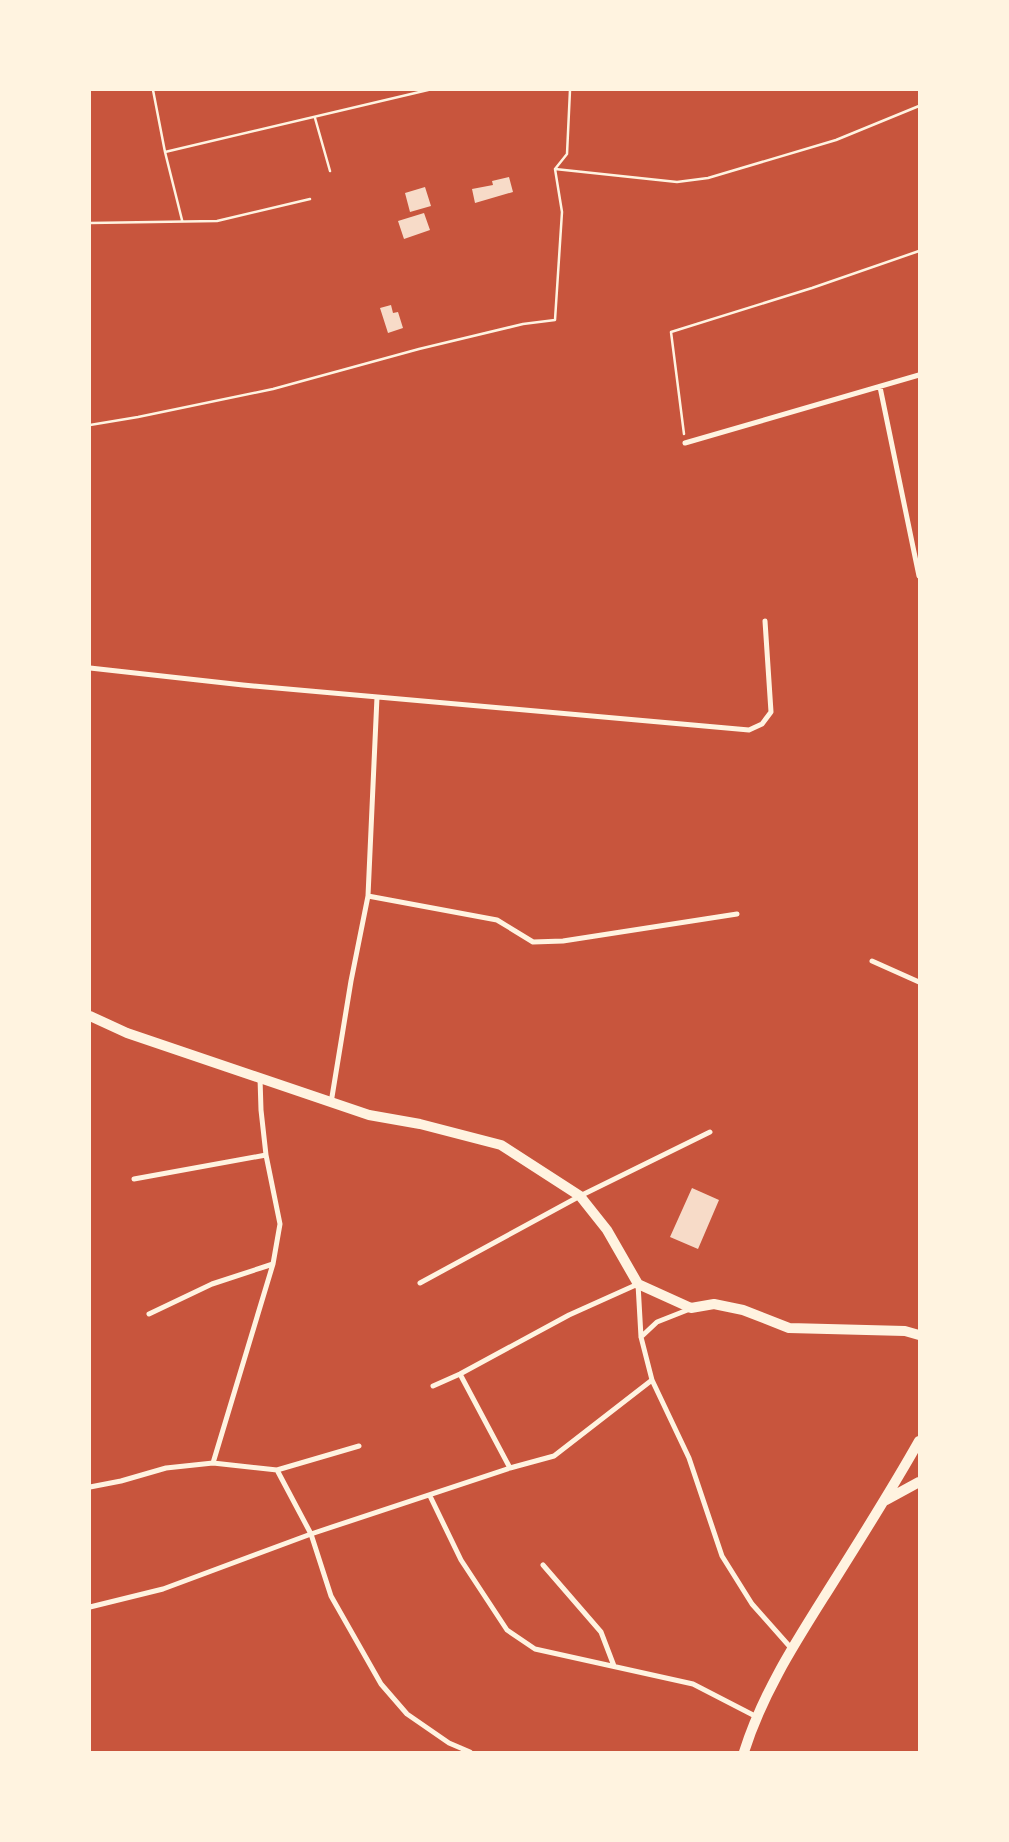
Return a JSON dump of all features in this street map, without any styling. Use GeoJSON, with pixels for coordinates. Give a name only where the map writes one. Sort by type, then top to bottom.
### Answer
{"type":"FeatureCollection","features":[{"type":"Feature","properties":{"kind":"main road"},"geometry":{"type":"LineString","coordinates":[[90,1016],[127,1033],[369,1115],[420,1124],[501,1145],[580,1196],[607,1230],[638,1284],[691,1308],[714,1304],[743,1310],[789,1328],[905,1331],[919,1335]]}},
{"type":"Feature","properties":{"kind":"main road"},"geometry":{"type":"LineString","coordinates":[[744,1752],[755,1716],[791,1648],[886,1500],[919,1442]]}},
{"type":"Feature","properties":{"kind":"main road"},"geometry":{"type":"LineString","coordinates":[[886,1500],[919,1482]]}},
{"type":"Feature","properties":{"kind":"street"},"geometry":{"type":"LineString","coordinates":[[685,443],[919,375]]}},
{"type":"Feature","properties":{"kind":"street"},"geometry":{"type":"LineString","coordinates":[[880,387],[919,576]]}},
{"type":"Feature","properties":{"kind":"street"},"geometry":{"type":"LineString","coordinates":[[90,668],[243,685],[749,730],[762,724],[771,712],[765,621]]}},
{"type":"Feature","properties":{"kind":"street"},"geometry":{"type":"LineString","coordinates":[[331,1103],[351,981],[368,896],[377,697]]}},
{"type":"Feature","properties":{"kind":"street"},"geometry":{"type":"LineString","coordinates":[[368,896],[497,920],[533,942],[563,941],[737,914]]}},
{"type":"Feature","properties":{"kind":"street"},"geometry":{"type":"LineString","coordinates":[[872,961],[919,982]]}},
{"type":"Feature","properties":{"kind":"street"},"geometry":{"type":"LineString","coordinates":[[213,1463],[273,1264],[280,1224],[266,1155],[260,1110],[260,1078]]}},
{"type":"Feature","properties":{"kind":"street"},"geometry":{"type":"LineString","coordinates":[[420,1283],[580,1196],[710,1132]]}},
{"type":"Feature","properties":{"kind":"street"},"geometry":{"type":"LineString","coordinates":[[134,1179],[266,1155]]}},
{"type":"Feature","properties":{"kind":"street"},"geometry":{"type":"LineString","coordinates":[[149,1314],[212,1284],[273,1264]]}},
{"type":"Feature","properties":{"kind":"street"},"geometry":{"type":"LineString","coordinates":[[433,1386],[460,1374],[568,1315],[638,1284],[641,1337],[652,1380],[689,1458],[722,1556],[752,1604],[791,1648]]}},
{"type":"Feature","properties":{"kind":"street"},"geometry":{"type":"LineString","coordinates":[[641,1337],[657,1322],[691,1308]]}},
{"type":"Feature","properties":{"kind":"street"},"geometry":{"type":"LineString","coordinates":[[460,1374],[510,1468]]}},
{"type":"Feature","properties":{"kind":"street"},"geometry":{"type":"LineString","coordinates":[[90,1607],[163,1589],[311,1534],[510,1468],[554,1456],[652,1380]]}},
{"type":"Feature","properties":{"kind":"street"},"geometry":{"type":"LineString","coordinates":[[90,1487],[121,1481],[166,1468],[213,1463],[277,1470],[359,1446]]}},
{"type":"Feature","properties":{"kind":"street"},"geometry":{"type":"LineString","coordinates":[[277,1470],[311,1534],[331,1596],[382,1684],[408,1714],[449,1743],[470,1752]]}},
{"type":"Feature","properties":{"kind":"street"},"geometry":{"type":"LineString","coordinates":[[430,1496],[461,1560],[507,1630],[535,1649],[693,1684],[755,1716]]}},
{"type":"Feature","properties":{"kind":"street"},"geometry":{"type":"LineString","coordinates":[[543,1565],[601,1632],[614,1666]]}},
{"type":"Feature","properties":{"kind":"path"},"geometry":{"type":"LineString","coordinates":[[153,90],[165,152],[182,220]]}},
{"type":"Feature","properties":{"kind":"path"},"geometry":{"type":"LineString","coordinates":[[165,152],[428,90]]}},
{"type":"Feature","properties":{"kind":"path"},"geometry":{"type":"LineString","coordinates":[[90,425],[138,418],[273,389],[419,349],[453,343],[523,324],[555,320],[562,212],[555,169],[567,154],[570,90]]}},
{"type":"Feature","properties":{"kind":"path"},"geometry":{"type":"LineString","coordinates":[[555,169],[677,182],[708,178],[836,140],[919,106]]}},
{"type":"Feature","properties":{"kind":"path"},"geometry":{"type":"LineString","coordinates":[[315,118],[330,171]]}},
{"type":"Feature","properties":{"kind":"path"},"geometry":{"type":"LineString","coordinates":[[90,223],[182,220],[201,223],[310,199]]}},
{"type":"Feature","properties":{"kind":"path"},"geometry":{"type":"LineString","coordinates":[[685,443],[671,332],[812,288],[919,251]]}},
{"type":"Feature","properties":{"kind":"building"},"geometry":{"type":"Polygon","coordinates":[[[509,177],[513,192],[475,203],[472,189],[493,185],[492,181],[509,177]]]}},
{"type":"Feature","properties":{"kind":"building"},"geometry":{"type":"Polygon","coordinates":[[[425,187],[431,206],[410,212],[405,193],[425,187]]]}},
{"type":"Feature","properties":{"kind":"building"},"geometry":{"type":"Polygon","coordinates":[[[424,213],[430,230],[404,239],[398,221],[424,213]]]}},
{"type":"Feature","properties":{"kind":"building"},"geometry":{"type":"Polygon","coordinates":[[[391,305],[393,313],[398,312],[403,328],[388,333],[380,308],[391,305]]]}},
{"type":"Feature","properties":{"kind":"building"},"geometry":{"type":"Polygon","coordinates":[[[692,1188],[719,1200],[698,1249],[670,1237],[692,1188]]]}}]}
